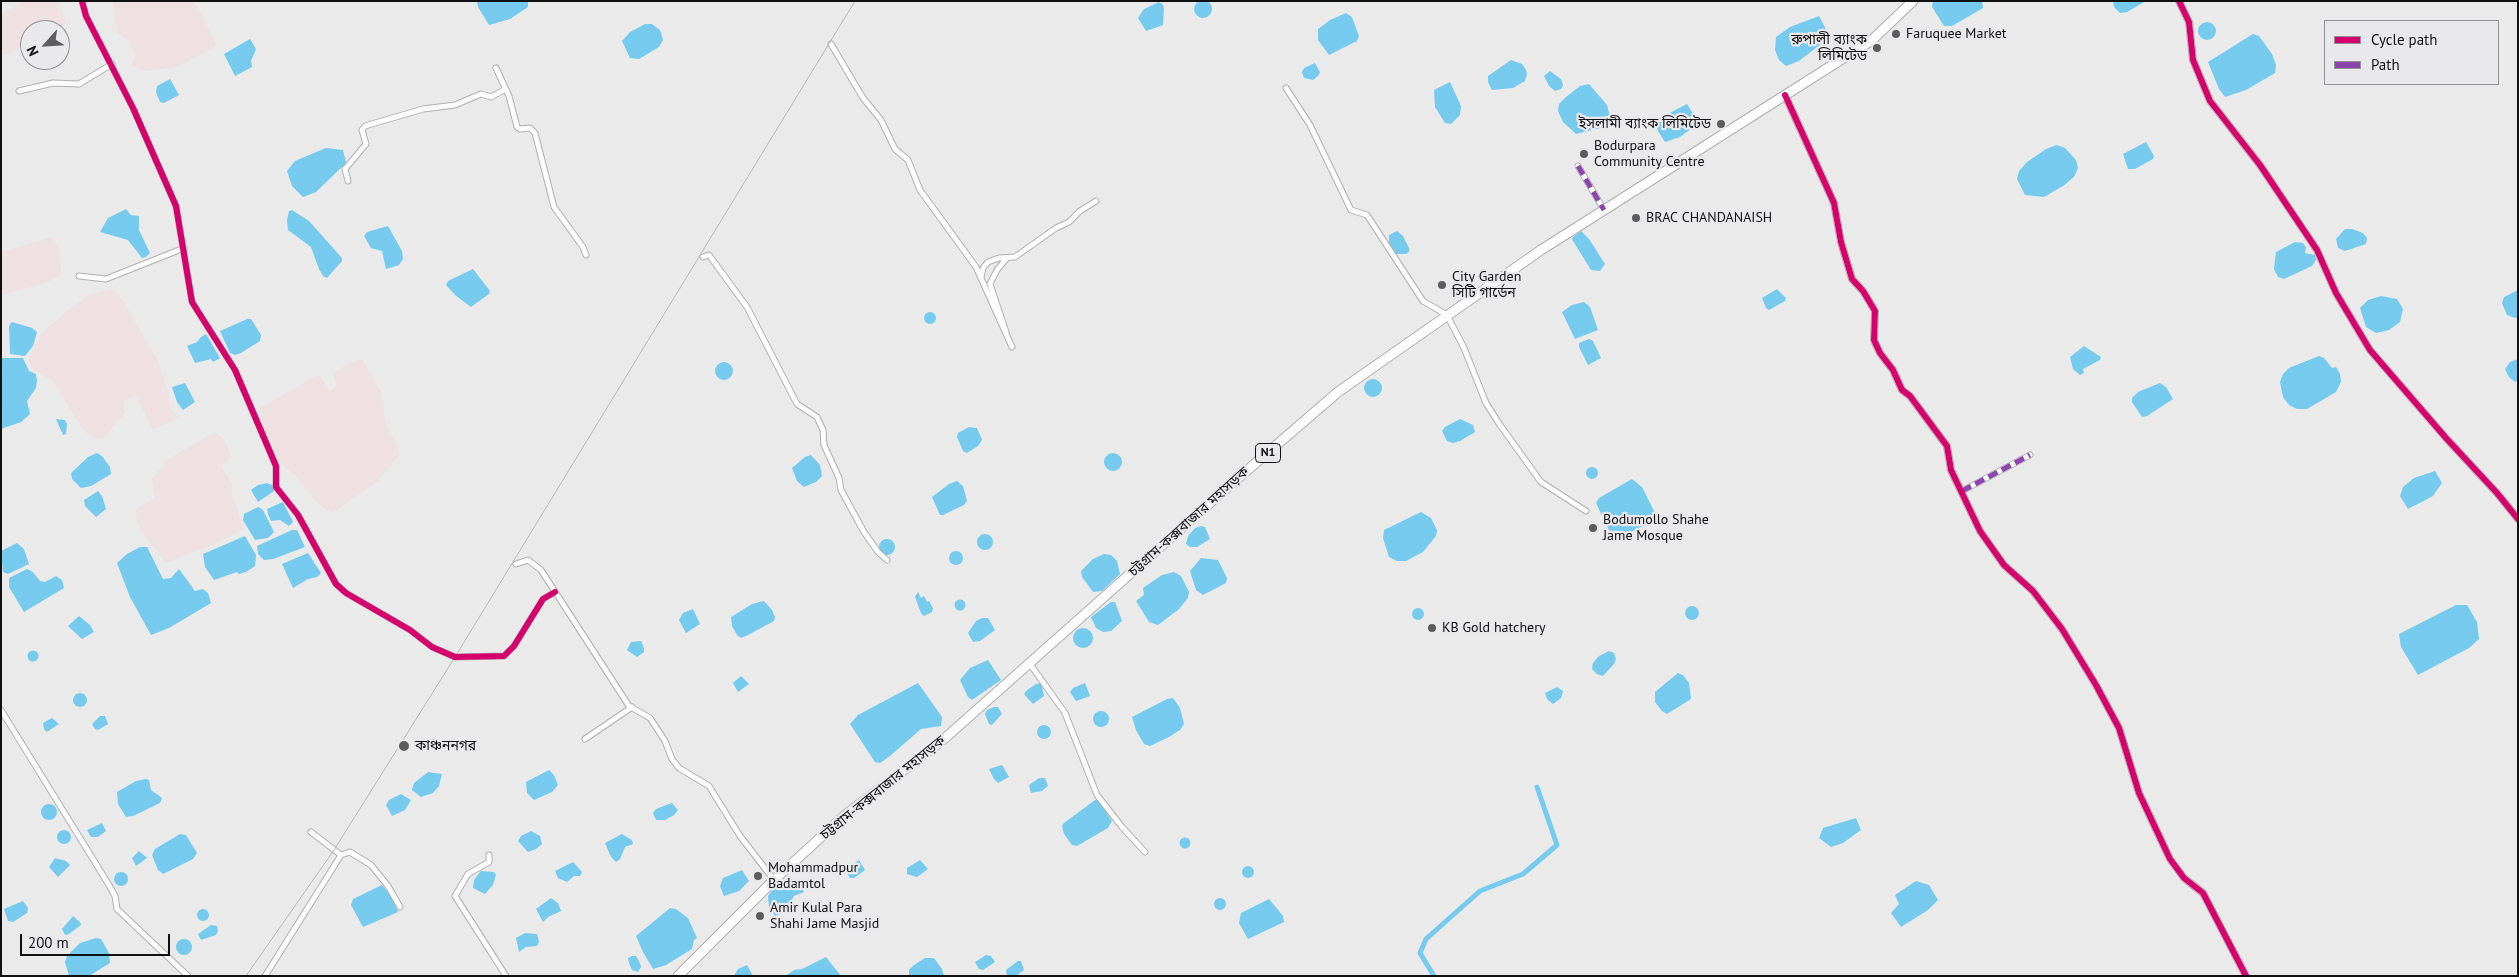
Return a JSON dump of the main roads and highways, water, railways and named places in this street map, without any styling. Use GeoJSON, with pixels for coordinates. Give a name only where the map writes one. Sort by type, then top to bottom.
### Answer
{"type":"FeatureCollection","features":[{"type":"Feature","properties":{"kind":"highway","name":"চট্টগ্রাম-কক্সবাজার মহাসড়ক"},"geometry":{"type":"LineString","coordinates":[[678,976],[774,880],[844,816],[944,739],[1229,486],[1331,399],[1541,250],[1872,40],[1912,1]]}},
{"type":"Feature","properties":{"kind":"water"},"geometry":{"type":"Polygon","coordinates":[[[1203,0],[1209,3],[1212,9],[1209,15],[1203,18],[1197,15],[1194,9],[1197,3],[1203,0]]]}},
{"type":"Feature","properties":{"kind":"water"},"geometry":{"type":"Polygon","coordinates":[[[477,1],[528,1],[528,7],[510,19],[489,25],[478,7],[477,1]]]}},
{"type":"Feature","properties":{"kind":"water"},"geometry":{"type":"Polygon","coordinates":[[[1933,1],[1982,1],[1983,8],[1952,26],[1944,26],[1932,7],[1933,1]]]}},
{"type":"Feature","properties":{"kind":"water"},"geometry":{"type":"Polygon","coordinates":[[[2113,1],[2146,1],[2127,12],[2120,13],[2114,7],[2113,1]]]}},
{"type":"Feature","properties":{"kind":"water"},"geometry":{"type":"Polygon","coordinates":[[[1159,2],[1163,5],[1164,9],[1163,25],[1146,31],[1138,18],[1144,9],[1159,2]]]}},
{"type":"Feature","properties":{"kind":"water"},"geometry":{"type":"Polygon","coordinates":[[[1346,13],[1352,17],[1359,36],[1357,41],[1329,55],[1318,40],[1318,29],[1330,20],[1346,13]]]}},
{"type":"Feature","properties":{"kind":"water"},"geometry":{"type":"Polygon","coordinates":[[[1819,16],[1830,37],[1799,61],[1786,66],[1779,60],[1775,50],[1776,37],[1790,27],[1819,16]]]}},
{"type":"Feature","properties":{"kind":"water"},"geometry":{"type":"Polygon","coordinates":[[[2207,22],[2213,25],[2216,31],[2213,37],[2207,40],[2201,37],[2198,31],[2201,25],[2207,22]]]}},
{"type":"Feature","properties":{"kind":"water"},"geometry":{"type":"Polygon","coordinates":[[[645,24],[652,24],[660,30],[663,40],[659,47],[639,59],[630,58],[622,41],[630,32],[645,24]]]}},
{"type":"Feature","properties":{"kind":"water"},"geometry":{"type":"Polygon","coordinates":[[[2253,34],[2259,36],[2272,54],[2276,65],[2275,73],[2246,90],[2225,97],[2219,89],[2208,62],[2253,34]]]}},
{"type":"Feature","properties":{"kind":"water"},"geometry":{"type":"Polygon","coordinates":[[[250,39],[256,49],[251,61],[252,67],[235,76],[224,54],[250,39]]]}},
{"type":"Feature","properties":{"kind":"water"},"geometry":{"type":"Polygon","coordinates":[[[1511,60],[1522,64],[1526,70],[1525,81],[1513,88],[1492,90],[1488,82],[1488,76],[1511,60]]]}},
{"type":"Feature","properties":{"kind":"water"},"geometry":{"type":"Polygon","coordinates":[[[1315,63],[1320,72],[1318,76],[1313,80],[1304,78],[1302,72],[1304,68],[1315,63]]]}},
{"type":"Feature","properties":{"kind":"water"},"geometry":{"type":"Polygon","coordinates":[[[1550,71],[1561,79],[1563,85],[1561,89],[1555,91],[1549,86],[1544,76],[1550,71]]]}},
{"type":"Feature","properties":{"kind":"water"},"geometry":{"type":"Polygon","coordinates":[[[170,79],[179,95],[164,103],[160,102],[156,92],[157,86],[170,79]]]}},
{"type":"Feature","properties":{"kind":"water"},"geometry":{"type":"Polygon","coordinates":[[[1450,82],[1461,106],[1460,115],[1451,124],[1445,123],[1435,107],[1434,90],[1450,82]]]}},
{"type":"Feature","properties":{"kind":"water"},"geometry":{"type":"Polygon","coordinates":[[[1589,84],[1607,105],[1610,117],[1600,128],[1576,134],[1563,122],[1558,111],[1559,104],[1580,86],[1589,84]]]}},
{"type":"Feature","properties":{"kind":"water"},"geometry":{"type":"Polygon","coordinates":[[[1687,104],[1699,123],[1680,137],[1665,142],[1656,124],[1660,118],[1687,104]]]}},
{"type":"Feature","properties":{"kind":"water"},"geometry":{"type":"Polygon","coordinates":[[[2146,142],[2154,156],[2153,159],[2135,169],[2128,169],[2123,154],[2146,142]]]}},
{"type":"Feature","properties":{"kind":"water"},"geometry":{"type":"Polygon","coordinates":[[[2057,145],[2065,148],[2076,160],[2078,168],[2074,177],[2044,197],[2025,195],[2017,179],[2019,171],[2027,162],[2046,149],[2057,145]]]}},
{"type":"Feature","properties":{"kind":"water"},"geometry":{"type":"Polygon","coordinates":[[[326,148],[343,150],[346,163],[316,192],[303,197],[292,186],[287,171],[295,161],[326,148]]]}},
{"type":"Feature","properties":{"kind":"water"},"geometry":{"type":"Polygon","coordinates":[[[126,209],[131,215],[139,216],[139,230],[150,253],[146,257],[142,258],[128,240],[100,232],[108,218],[126,209]]]}},
{"type":"Feature","properties":{"kind":"water"},"geometry":{"type":"Polygon","coordinates":[[[292,210],[309,221],[342,258],[342,261],[327,278],[323,276],[319,269],[311,247],[288,230],[289,211],[292,210]]]}},
{"type":"Feature","properties":{"kind":"water"},"geometry":{"type":"Polygon","coordinates":[[[388,226],[402,251],[403,259],[399,265],[386,269],[382,251],[371,248],[364,236],[367,232],[388,226]]]}},
{"type":"Feature","properties":{"kind":"water"},"geometry":{"type":"Polygon","coordinates":[[[2345,229],[2352,229],[2363,233],[2367,238],[2366,244],[2345,251],[2338,248],[2336,239],[2345,229]]]}},
{"type":"Feature","properties":{"kind":"water"},"geometry":{"type":"Polygon","coordinates":[[[1397,231],[1403,236],[1409,248],[1409,252],[1406,254],[1395,254],[1389,244],[1389,235],[1397,231]]]}},
{"type":"Feature","properties":{"kind":"water"},"geometry":{"type":"Polygon","coordinates":[[[1581,231],[1589,239],[1605,264],[1600,271],[1591,270],[1573,241],[1572,238],[1581,231]]]}},
{"type":"Feature","properties":{"kind":"water"},"geometry":{"type":"Polygon","coordinates":[[[2295,242],[2303,243],[2306,247],[2305,253],[2315,255],[2316,260],[2312,266],[2284,279],[2278,277],[2274,269],[2276,252],[2295,242]]]}},
{"type":"Feature","properties":{"kind":"water"},"geometry":{"type":"Polygon","coordinates":[[[473,269],[490,291],[489,294],[471,307],[455,295],[446,285],[448,281],[473,269]]]}},
{"type":"Feature","properties":{"kind":"water"},"geometry":{"type":"Polygon","coordinates":[[[1777,289],[1786,298],[1785,301],[1769,310],[1766,308],[1762,298],[1777,289]]]}},
{"type":"Feature","properties":{"kind":"water"},"geometry":{"type":"Polygon","coordinates":[[[2518,290],[2518,317],[2515,318],[2507,315],[2502,303],[2504,297],[2518,290]]]}},
{"type":"Feature","properties":{"kind":"water"},"geometry":{"type":"Polygon","coordinates":[[[2381,296],[2397,299],[2403,309],[2400,322],[2389,330],[2376,333],[2366,327],[2360,308],[2368,300],[2381,296]]]}},
{"type":"Feature","properties":{"kind":"water"},"geometry":{"type":"Polygon","coordinates":[[[1584,302],[1590,307],[1598,330],[1575,339],[1562,312],[1572,305],[1584,302]]]}},
{"type":"Feature","properties":{"kind":"water"},"geometry":{"type":"Polygon","coordinates":[[[930,312],[936,318],[930,324],[924,318],[930,312]]]}},
{"type":"Feature","properties":{"kind":"water"},"geometry":{"type":"Polygon","coordinates":[[[251,319],[261,335],[260,341],[241,353],[235,355],[230,353],[220,331],[251,319]]]}},
{"type":"Feature","properties":{"kind":"water"},"geometry":{"type":"Polygon","coordinates":[[[12,322],[32,328],[37,332],[33,346],[25,356],[10,354],[9,326],[12,322]]]}},
{"type":"Feature","properties":{"kind":"water"},"geometry":{"type":"Polygon","coordinates":[[[206,334],[220,358],[213,362],[211,359],[195,363],[187,346],[197,342],[206,334]]]}},
{"type":"Feature","properties":{"kind":"water"},"geometry":{"type":"Polygon","coordinates":[[[1589,339],[1593,341],[1601,358],[1588,365],[1579,347],[1579,343],[1589,339]]]}},
{"type":"Feature","properties":{"kind":"water"},"geometry":{"type":"Polygon","coordinates":[[[2084,346],[2101,357],[2100,360],[2083,369],[2084,373],[2080,375],[2073,369],[2070,357],[2084,346]]]}},
{"type":"Feature","properties":{"kind":"water"},"geometry":{"type":"Polygon","coordinates":[[[2319,356],[2324,358],[2332,368],[2336,367],[2340,374],[2341,382],[2336,392],[2307,409],[2297,409],[2289,405],[2283,397],[2280,382],[2283,374],[2289,368],[2319,356]]]}},
{"type":"Feature","properties":{"kind":"water"},"geometry":{"type":"Polygon","coordinates":[[[1,358],[23,358],[29,371],[36,374],[37,381],[36,388],[27,401],[30,414],[21,422],[1,429],[1,358]]]}},
{"type":"Feature","properties":{"kind":"water"},"geometry":{"type":"Polygon","coordinates":[[[2518,359],[2518,380],[2515,382],[2509,377],[2505,369],[2510,362],[2518,359]]]}},
{"type":"Feature","properties":{"kind":"water"},"geometry":{"type":"Polygon","coordinates":[[[724,362],[730,365],[733,371],[730,377],[724,380],[718,377],[715,371],[718,365],[724,362]]]}},
{"type":"Feature","properties":{"kind":"water"},"geometry":{"type":"Polygon","coordinates":[[[1373,379],[1379,382],[1382,388],[1379,394],[1373,397],[1367,394],[1364,388],[1367,382],[1373,379]]]}},
{"type":"Feature","properties":{"kind":"water"},"geometry":{"type":"Polygon","coordinates":[[[185,383],[195,402],[183,410],[177,402],[172,387],[185,383]]]}},
{"type":"Feature","properties":{"kind":"water"},"geometry":{"type":"Polygon","coordinates":[[[2160,383],[2166,387],[2173,399],[2147,416],[2142,417],[2132,402],[2132,398],[2138,392],[2160,383]]]}},
{"type":"Feature","properties":{"kind":"water"},"geometry":{"type":"Polygon","coordinates":[[[56,419],[65,420],[67,424],[66,434],[63,435],[56,419]]]}},
{"type":"Feature","properties":{"kind":"water"},"geometry":{"type":"Polygon","coordinates":[[[1460,419],[1473,425],[1475,432],[1460,441],[1453,443],[1447,441],[1442,431],[1445,427],[1460,419]]]}},
{"type":"Feature","properties":{"kind":"water"},"geometry":{"type":"Polygon","coordinates":[[[969,427],[977,428],[982,440],[978,446],[967,453],[963,451],[957,437],[958,433],[969,427]]]}},
{"type":"Feature","properties":{"kind":"water"},"geometry":{"type":"Polygon","coordinates":[[[97,453],[102,456],[110,467],[111,474],[91,486],[81,488],[72,479],[71,473],[88,457],[97,453]]]}},
{"type":"Feature","properties":{"kind":"water"},"geometry":{"type":"Polygon","coordinates":[[[1113,453],[1119,456],[1122,462],[1119,468],[1113,471],[1107,468],[1104,462],[1107,456],[1113,453]]]}},
{"type":"Feature","properties":{"kind":"water"},"geometry":{"type":"Polygon","coordinates":[[[811,455],[820,465],[822,476],[816,482],[804,487],[797,481],[792,468],[805,457],[811,455]]]}},
{"type":"Feature","properties":{"kind":"water"},"geometry":{"type":"Polygon","coordinates":[[[1592,467],[1598,473],[1592,479],[1586,473],[1592,467]]]}},
{"type":"Feature","properties":{"kind":"water"},"geometry":{"type":"Polygon","coordinates":[[[2435,471],[2442,483],[2433,496],[2408,509],[2400,496],[2403,487],[2414,478],[2435,471]]]}},
{"type":"Feature","properties":{"kind":"water"},"geometry":{"type":"Polygon","coordinates":[[[1632,479],[1642,487],[1656,515],[1654,520],[1620,538],[1609,530],[1596,503],[1599,498],[1632,479]]]}},
{"type":"Feature","properties":{"kind":"water"},"geometry":{"type":"Polygon","coordinates":[[[957,481],[963,486],[967,501],[964,505],[940,515],[932,497],[949,484],[957,481]]]}},
{"type":"Feature","properties":{"kind":"water"},"geometry":{"type":"Polygon","coordinates":[[[267,483],[274,486],[274,491],[258,502],[251,490],[258,485],[267,483]]]}},
{"type":"Feature","properties":{"kind":"water"},"geometry":{"type":"Polygon","coordinates":[[[98,491],[102,496],[106,509],[96,517],[85,506],[84,500],[98,491]]]}},
{"type":"Feature","properties":{"kind":"water"},"geometry":{"type":"Polygon","coordinates":[[[283,502],[293,522],[289,526],[280,520],[271,521],[268,514],[267,509],[283,502]]]}},
{"type":"Feature","properties":{"kind":"water"},"geometry":{"type":"Polygon","coordinates":[[[258,507],[263,510],[274,532],[268,538],[255,540],[243,520],[244,514],[258,507]]]}},
{"type":"Feature","properties":{"kind":"water"},"geometry":{"type":"Polygon","coordinates":[[[1421,512],[1431,518],[1437,530],[1436,536],[1423,552],[1406,561],[1397,561],[1389,557],[1383,538],[1384,530],[1421,512]]]}},
{"type":"Feature","properties":{"kind":"water"},"geometry":{"type":"Polygon","coordinates":[[[1205,527],[1210,539],[1197,547],[1190,547],[1186,544],[1188,536],[1195,528],[1205,527]]]}},
{"type":"Feature","properties":{"kind":"water"},"geometry":{"type":"Polygon","coordinates":[[[292,530],[297,530],[305,547],[273,559],[264,560],[258,554],[257,546],[292,530]]]}},
{"type":"Feature","properties":{"kind":"water"},"geometry":{"type":"Polygon","coordinates":[[[985,534],[993,542],[985,550],[977,542],[985,534]]]}},
{"type":"Feature","properties":{"kind":"water"},"geometry":{"type":"Polygon","coordinates":[[[245,536],[256,555],[255,566],[246,572],[239,574],[237,572],[214,580],[205,567],[203,554],[245,536]]]}},
{"type":"Feature","properties":{"kind":"water"},"geometry":{"type":"Polygon","coordinates":[[[884,539],[890,539],[895,544],[893,553],[884,555],[879,550],[879,544],[884,539]]]}},
{"type":"Feature","properties":{"kind":"water"},"geometry":{"type":"Polygon","coordinates":[[[17,543],[24,549],[29,564],[8,574],[3,572],[1,551],[17,543]]]}},
{"type":"Feature","properties":{"kind":"water"},"geometry":{"type":"Polygon","coordinates":[[[140,547],[147,547],[163,579],[171,578],[179,569],[195,591],[203,589],[208,593],[211,603],[169,628],[151,635],[130,597],[117,563],[127,554],[140,547]]]}},
{"type":"Feature","properties":{"kind":"water"},"geometry":{"type":"Polygon","coordinates":[[[956,551],[961,553],[963,558],[961,563],[956,565],[951,563],[949,558],[951,553],[956,551]]]}},
{"type":"Feature","properties":{"kind":"water"},"geometry":{"type":"Polygon","coordinates":[[[308,553],[321,573],[317,577],[308,579],[293,588],[282,564],[308,553]]]}},
{"type":"Feature","properties":{"kind":"water"},"geometry":{"type":"Polygon","coordinates":[[[1104,554],[1111,555],[1117,561],[1120,574],[1102,591],[1093,592],[1082,577],[1081,571],[1093,559],[1104,554]]]}},
{"type":"Feature","properties":{"kind":"water"},"geometry":{"type":"Polygon","coordinates":[[[1201,558],[1218,560],[1227,578],[1226,583],[1203,595],[1196,590],[1190,571],[1201,558]]]}},
{"type":"Feature","properties":{"kind":"water"},"geometry":{"type":"Polygon","coordinates":[[[27,569],[33,572],[40,581],[45,582],[56,576],[62,580],[64,588],[24,612],[9,587],[9,578],[27,569]]]}},
{"type":"Feature","properties":{"kind":"water"},"geometry":{"type":"Polygon","coordinates":[[[1174,572],[1181,576],[1189,592],[1188,598],[1179,609],[1158,625],[1149,622],[1136,601],[1144,595],[1143,588],[1162,575],[1174,572]]]}},
{"type":"Feature","properties":{"kind":"water"},"geometry":{"type":"Polygon","coordinates":[[[918,592],[921,598],[924,596],[933,608],[932,612],[924,616],[915,597],[918,592]]]}},
{"type":"Feature","properties":{"kind":"water"},"geometry":{"type":"Polygon","coordinates":[[[960,599],[966,605],[960,611],[954,605],[960,599]]]}},
{"type":"Feature","properties":{"kind":"water"},"geometry":{"type":"Polygon","coordinates":[[[764,601],[772,610],[775,617],[774,621],[741,638],[732,626],[731,617],[752,604],[764,601]]]}},
{"type":"Feature","properties":{"kind":"water"},"geometry":{"type":"Polygon","coordinates":[[[1111,602],[1115,602],[1122,621],[1111,631],[1103,632],[1096,628],[1091,617],[1111,602]]]}},
{"type":"Feature","properties":{"kind":"water"},"geometry":{"type":"Polygon","coordinates":[[[2456,605],[2467,605],[2477,622],[2479,639],[2469,648],[2418,675],[2401,647],[2399,634],[2456,605]]]}},
{"type":"Feature","properties":{"kind":"water"},"geometry":{"type":"Polygon","coordinates":[[[1692,606],[1697,608],[1699,613],[1697,618],[1692,620],[1687,618],[1685,613],[1687,608],[1692,606]]]}},
{"type":"Feature","properties":{"kind":"water"},"geometry":{"type":"Polygon","coordinates":[[[1416,608],[1420,608],[1424,614],[1420,620],[1416,620],[1412,616],[1412,612],[1416,608]]]}},
{"type":"Feature","properties":{"kind":"water"},"geometry":{"type":"Polygon","coordinates":[[[693,609],[700,624],[686,633],[679,620],[683,613],[693,609]]]}},
{"type":"Feature","properties":{"kind":"water"},"geometry":{"type":"Polygon","coordinates":[[[79,616],[90,625],[94,632],[82,639],[68,626],[79,616]]]}},
{"type":"Feature","properties":{"kind":"water"},"geometry":{"type":"Polygon","coordinates":[[[988,618],[995,630],[980,641],[973,642],[968,633],[976,621],[988,618]]]}},
{"type":"Feature","properties":{"kind":"water"},"geometry":{"type":"Polygon","coordinates":[[[1083,628],[1090,631],[1093,638],[1090,645],[1083,648],[1076,645],[1073,638],[1076,631],[1083,628]]]}},
{"type":"Feature","properties":{"kind":"water"},"geometry":{"type":"Polygon","coordinates":[[[641,641],[644,652],[637,657],[627,650],[631,642],[641,641]]]}},
{"type":"Feature","properties":{"kind":"water"},"geometry":{"type":"Polygon","coordinates":[[[33,650],[39,656],[33,662],[27,656],[33,650]]]}},
{"type":"Feature","properties":{"kind":"water"},"geometry":{"type":"Polygon","coordinates":[[[1609,651],[1614,653],[1616,659],[1614,664],[1603,676],[1597,674],[1592,669],[1593,663],[1599,656],[1609,651]]]}},
{"type":"Feature","properties":{"kind":"water"},"geometry":{"type":"Polygon","coordinates":[[[988,660],[1001,680],[972,700],[968,697],[960,680],[970,668],[988,660]]]}},
{"type":"Feature","properties":{"kind":"water"},"geometry":{"type":"Polygon","coordinates":[[[1678,673],[1683,675],[1689,683],[1691,699],[1667,714],[1655,702],[1655,692],[1678,673]]]}},
{"type":"Feature","properties":{"kind":"water"},"geometry":{"type":"Polygon","coordinates":[[[741,676],[749,684],[738,692],[733,683],[741,676]]]}},
{"type":"Feature","properties":{"kind":"water"},"geometry":{"type":"Polygon","coordinates":[[[918,683],[942,717],[941,726],[921,729],[890,756],[880,763],[875,762],[850,724],[858,715],[918,683]]]}},
{"type":"Feature","properties":{"kind":"water"},"geometry":{"type":"Polygon","coordinates":[[[1041,683],[1044,696],[1033,704],[1024,694],[1036,684],[1041,683]]]}},
{"type":"Feature","properties":{"kind":"water"},"geometry":{"type":"Polygon","coordinates":[[[1085,683],[1090,696],[1076,701],[1070,692],[1073,688],[1085,683]]]}},
{"type":"Feature","properties":{"kind":"water"},"geometry":{"type":"Polygon","coordinates":[[[1557,687],[1563,691],[1561,698],[1553,704],[1547,699],[1545,693],[1557,687]]]}},
{"type":"Feature","properties":{"kind":"water"},"geometry":{"type":"Polygon","coordinates":[[[80,693],[85,695],[87,700],[85,705],[80,707],[75,705],[73,700],[75,695],[80,693]]]}},
{"type":"Feature","properties":{"kind":"water"},"geometry":{"type":"Polygon","coordinates":[[[1173,698],[1180,708],[1184,724],[1180,730],[1169,737],[1150,746],[1144,744],[1136,730],[1132,717],[1167,699],[1173,698]]]}},
{"type":"Feature","properties":{"kind":"water"},"geometry":{"type":"Polygon","coordinates":[[[998,707],[1002,714],[992,725],[989,724],[985,714],[987,710],[998,707]]]}},
{"type":"Feature","properties":{"kind":"water"},"geometry":{"type":"Polygon","coordinates":[[[1101,711],[1107,713],[1109,719],[1107,725],[1101,727],[1095,725],[1093,719],[1095,713],[1101,711]]]}},
{"type":"Feature","properties":{"kind":"water"},"geometry":{"type":"Polygon","coordinates":[[[100,716],[105,716],[108,724],[98,730],[92,724],[100,716]]]}},
{"type":"Feature","properties":{"kind":"water"},"geometry":{"type":"Polygon","coordinates":[[[52,718],[59,724],[47,732],[44,729],[43,723],[52,718]]]}},
{"type":"Feature","properties":{"kind":"water"},"geometry":{"type":"Polygon","coordinates":[[[1044,725],[1049,727],[1051,732],[1049,737],[1044,739],[1039,737],[1037,732],[1039,727],[1044,725]]]}},
{"type":"Feature","properties":{"kind":"water"},"geometry":{"type":"Polygon","coordinates":[[[1002,765],[1009,777],[998,783],[989,769],[1002,765]]]}},
{"type":"Feature","properties":{"kind":"water"},"geometry":{"type":"Polygon","coordinates":[[[549,770],[554,775],[558,785],[552,792],[534,800],[527,793],[526,782],[549,770]]]}},
{"type":"Feature","properties":{"kind":"water"},"geometry":{"type":"Polygon","coordinates":[[[428,772],[442,774],[439,786],[433,793],[421,797],[412,790],[414,783],[428,772]]]}},
{"type":"Feature","properties":{"kind":"water"},"geometry":{"type":"Polygon","coordinates":[[[1039,778],[1045,778],[1048,786],[1042,791],[1031,793],[1029,785],[1039,778]]]}},
{"type":"Feature","properties":{"kind":"water"},"geometry":{"type":"Polygon","coordinates":[[[149,780],[151,790],[162,798],[160,803],[133,816],[126,817],[118,804],[117,792],[136,781],[149,780]]]}},
{"type":"Feature","properties":{"kind":"water"},"geometry":{"type":"Polygon","coordinates":[[[401,794],[411,800],[405,810],[392,816],[386,805],[389,800],[401,794]]]}},
{"type":"Feature","properties":{"kind":"water"},"geometry":{"type":"Polygon","coordinates":[[[1095,800],[1098,800],[1112,821],[1108,828],[1077,846],[1072,845],[1064,834],[1062,826],[1095,800]]]}},
{"type":"Feature","properties":{"kind":"water"},"geometry":{"type":"Polygon","coordinates":[[[672,803],[678,810],[674,815],[665,820],[656,820],[653,813],[656,809],[672,803]]]}},
{"type":"Feature","properties":{"kind":"water"},"geometry":{"type":"Polygon","coordinates":[[[49,804],[55,806],[57,812],[55,818],[49,820],[43,818],[41,812],[43,806],[49,804]]]}},
{"type":"Feature","properties":{"kind":"water"},"geometry":{"type":"Polygon","coordinates":[[[1856,818],[1861,830],[1843,843],[1831,847],[1819,838],[1823,828],[1856,818]]]}},
{"type":"Feature","properties":{"kind":"water"},"geometry":{"type":"Polygon","coordinates":[[[102,823],[106,831],[98,837],[91,837],[87,830],[102,823]]]}},
{"type":"Feature","properties":{"kind":"water"},"geometry":{"type":"Polygon","coordinates":[[[64,830],[69,832],[71,837],[69,842],[64,844],[59,842],[57,837],[59,832],[64,830]]]}},
{"type":"Feature","properties":{"kind":"water"},"geometry":{"type":"Polygon","coordinates":[[[531,831],[540,836],[542,844],[528,852],[518,841],[521,836],[531,831]]]}},
{"type":"Feature","properties":{"kind":"water"},"geometry":{"type":"Polygon","coordinates":[[[180,834],[186,835],[197,853],[193,859],[163,874],[158,870],[152,855],[155,849],[180,834]]]}},
{"type":"Feature","properties":{"kind":"water"},"geometry":{"type":"Polygon","coordinates":[[[622,834],[632,840],[633,844],[625,847],[620,859],[616,862],[611,857],[605,843],[622,834]]]}},
{"type":"Feature","properties":{"kind":"water"},"geometry":{"type":"Polygon","coordinates":[[[1185,837],[1191,843],[1185,849],[1179,843],[1185,837]]]}},
{"type":"Feature","properties":{"kind":"water"},"geometry":{"type":"Polygon","coordinates":[[[139,851],[147,858],[136,866],[132,858],[139,851]]]}},
{"type":"Feature","properties":{"kind":"water"},"geometry":{"type":"Polygon","coordinates":[[[55,858],[66,861],[70,865],[58,877],[49,867],[55,858]]]}},
{"type":"Feature","properties":{"kind":"water"},"geometry":{"type":"Polygon","coordinates":[[[859,860],[865,870],[854,878],[850,878],[845,870],[859,860]]]}},
{"type":"Feature","properties":{"kind":"water"},"geometry":{"type":"Polygon","coordinates":[[[920,860],[928,869],[917,877],[907,874],[907,868],[920,860]]]}},
{"type":"Feature","properties":{"kind":"water"},"geometry":{"type":"Polygon","coordinates":[[[573,862],[582,872],[580,876],[574,876],[567,882],[558,878],[555,871],[573,862]]]}},
{"type":"Feature","properties":{"kind":"water"},"geometry":{"type":"Polygon","coordinates":[[[1246,866],[1250,866],[1254,872],[1250,878],[1246,878],[1242,874],[1242,870],[1246,866]]]}},
{"type":"Feature","properties":{"kind":"water"},"geometry":{"type":"Polygon","coordinates":[[[742,870],[749,881],[739,891],[724,896],[720,886],[723,878],[742,870]]]}},
{"type":"Feature","properties":{"kind":"water"},"geometry":{"type":"Polygon","coordinates":[[[481,871],[494,872],[496,875],[493,885],[485,894],[473,888],[474,880],[481,871]]]}},
{"type":"Feature","properties":{"kind":"water"},"geometry":{"type":"Polygon","coordinates":[[[121,872],[126,874],[128,879],[126,884],[121,886],[116,884],[114,879],[116,874],[121,872]]]}},
{"type":"Feature","properties":{"kind":"water"},"geometry":{"type":"Polygon","coordinates":[[[792,881],[800,885],[804,892],[794,896],[785,912],[775,916],[769,907],[768,896],[772,890],[792,881]]]}},
{"type":"Feature","properties":{"kind":"water"},"geometry":{"type":"Polygon","coordinates":[[[1916,881],[1929,885],[1938,900],[1928,910],[1901,927],[1891,913],[1899,904],[1895,895],[1916,881]]]}},
{"type":"Feature","properties":{"kind":"water"},"geometry":{"type":"Polygon","coordinates":[[[382,885],[392,897],[398,912],[363,927],[351,905],[353,899],[382,885]]]}},
{"type":"Feature","properties":{"kind":"water"},"geometry":{"type":"Polygon","coordinates":[[[551,898],[558,903],[561,911],[548,917],[543,922],[536,909],[551,898]]]}},
{"type":"Feature","properties":{"kind":"water"},"geometry":{"type":"Polygon","coordinates":[[[1222,898],[1225,899],[1225,909],[1218,910],[1215,909],[1214,902],[1215,899],[1222,898]]]}},
{"type":"Feature","properties":{"kind":"water"},"geometry":{"type":"Polygon","coordinates":[[[1269,899],[1283,916],[1284,922],[1248,939],[1239,923],[1241,913],[1269,899]]]}},
{"type":"Feature","properties":{"kind":"water"},"geometry":{"type":"Polygon","coordinates":[[[23,901],[28,908],[27,913],[13,922],[8,921],[4,909],[23,901]]]}},
{"type":"Feature","properties":{"kind":"water"},"geometry":{"type":"Polygon","coordinates":[[[670,908],[676,909],[688,918],[697,938],[694,940],[692,949],[666,965],[653,969],[636,936],[670,908]]]}},
{"type":"Feature","properties":{"kind":"water"},"geometry":{"type":"Polygon","coordinates":[[[205,909],[208,910],[208,920],[201,921],[198,920],[197,913],[198,910],[205,909]]]}},
{"type":"Feature","properties":{"kind":"water"},"geometry":{"type":"Polygon","coordinates":[[[73,916],[81,925],[65,935],[62,929],[73,916]]]}},
{"type":"Feature","properties":{"kind":"water"},"geometry":{"type":"Polygon","coordinates":[[[211,925],[217,926],[218,931],[216,935],[201,940],[198,934],[211,925]]]}},
{"type":"Feature","properties":{"kind":"water"},"geometry":{"type":"Polygon","coordinates":[[[525,933],[537,934],[539,942],[537,946],[526,947],[519,952],[516,938],[525,933]]]}},
{"type":"Feature","properties":{"kind":"water"},"geometry":{"type":"Polygon","coordinates":[[[96,938],[101,939],[109,953],[110,963],[89,976],[69,976],[65,962],[67,956],[80,943],[96,938]]]}},
{"type":"Feature","properties":{"kind":"water"},"geometry":{"type":"Polygon","coordinates":[[[181,939],[187,939],[192,944],[190,953],[181,955],[176,950],[176,944],[181,939]]]}},
{"type":"Feature","properties":{"kind":"water"},"geometry":{"type":"Polygon","coordinates":[[[986,955],[991,956],[995,962],[983,970],[979,969],[975,962],[986,955]]]}},
{"type":"Feature","properties":{"kind":"water"},"geometry":{"type":"Polygon","coordinates":[[[636,956],[640,963],[641,967],[638,972],[632,970],[629,963],[628,958],[636,956]]]}},
{"type":"Feature","properties":{"kind":"water"},"geometry":{"type":"Polygon","coordinates":[[[826,957],[841,976],[785,976],[794,970],[802,969],[826,957]]]}},
{"type":"Feature","properties":{"kind":"water"},"geometry":{"type":"Polygon","coordinates":[[[925,958],[934,958],[942,969],[944,976],[909,976],[909,970],[925,958]]]}},
{"type":"Feature","properties":{"kind":"water"},"geometry":{"type":"Polygon","coordinates":[[[1018,961],[1021,961],[1024,970],[1016,976],[1007,976],[1006,970],[1018,961]]]}},
{"type":"Feature","properties":{"kind":"water"},"geometry":{"type":"Polygon","coordinates":[[[747,965],[753,976],[734,976],[738,969],[747,965]]]}},
{"type":"Feature","properties":{"kind":"waterway"},"geometry":{"type":"LineString","coordinates":[[1434,976],[1420,953],[1426,939],[1480,891],[1523,874],[1557,845],[1537,787]]}},
{"type":"Feature","properties":{"kind":"railway"},"geometry":{"type":"LineString","coordinates":[[246,976],[334,850],[455,657],[855,1]]}},
{"type":"Feature","properties":{"kind":"place","name":"Faruquee Market"},"geometry":{"type":"Point","coordinates":[1896,34]}},
{"type":"Feature","properties":{"kind":"place","name":"রুপালী ব্যাংক লিমিটেড"},"geometry":{"type":"Point","coordinates":[1877,48]}},
{"type":"Feature","properties":{"kind":"place","name":"ইসলামী ব্যাংক লিমিটেড"},"geometry":{"type":"Point","coordinates":[1721,124]}},
{"type":"Feature","properties":{"kind":"place","name":"Bodurpara Community Centre"},"geometry":{"type":"Point","coordinates":[1584,154]}},
{"type":"Feature","properties":{"kind":"place","name":"BRAC CHANDANAISH"},"geometry":{"type":"Point","coordinates":[1636,218]}},
{"type":"Feature","properties":{"kind":"place","name":"City Garden সিটি গার্ডেন"},"geometry":{"type":"Point","coordinates":[1442,285]}},
{"type":"Feature","properties":{"kind":"place","name":"Bodumollo Shahe Jame Mosque"},"geometry":{"type":"Point","coordinates":[1593,528]}},
{"type":"Feature","properties":{"kind":"place","name":"KB Gold hatchery"},"geometry":{"type":"Point","coordinates":[1432,628]}},
{"type":"Feature","properties":{"kind":"place","name":"কাঞ্চননগর"},"geometry":{"type":"Point","coordinates":[404,746]}},
{"type":"Feature","properties":{"kind":"place","name":"Mohammadpur Badamtol"},"geometry":{"type":"Point","coordinates":[758,876]}},
{"type":"Feature","properties":{"kind":"place","name":"Amir Kulal Para Shahi Jame Masjid"},"geometry":{"type":"Point","coordinates":[760,916]}}]}
